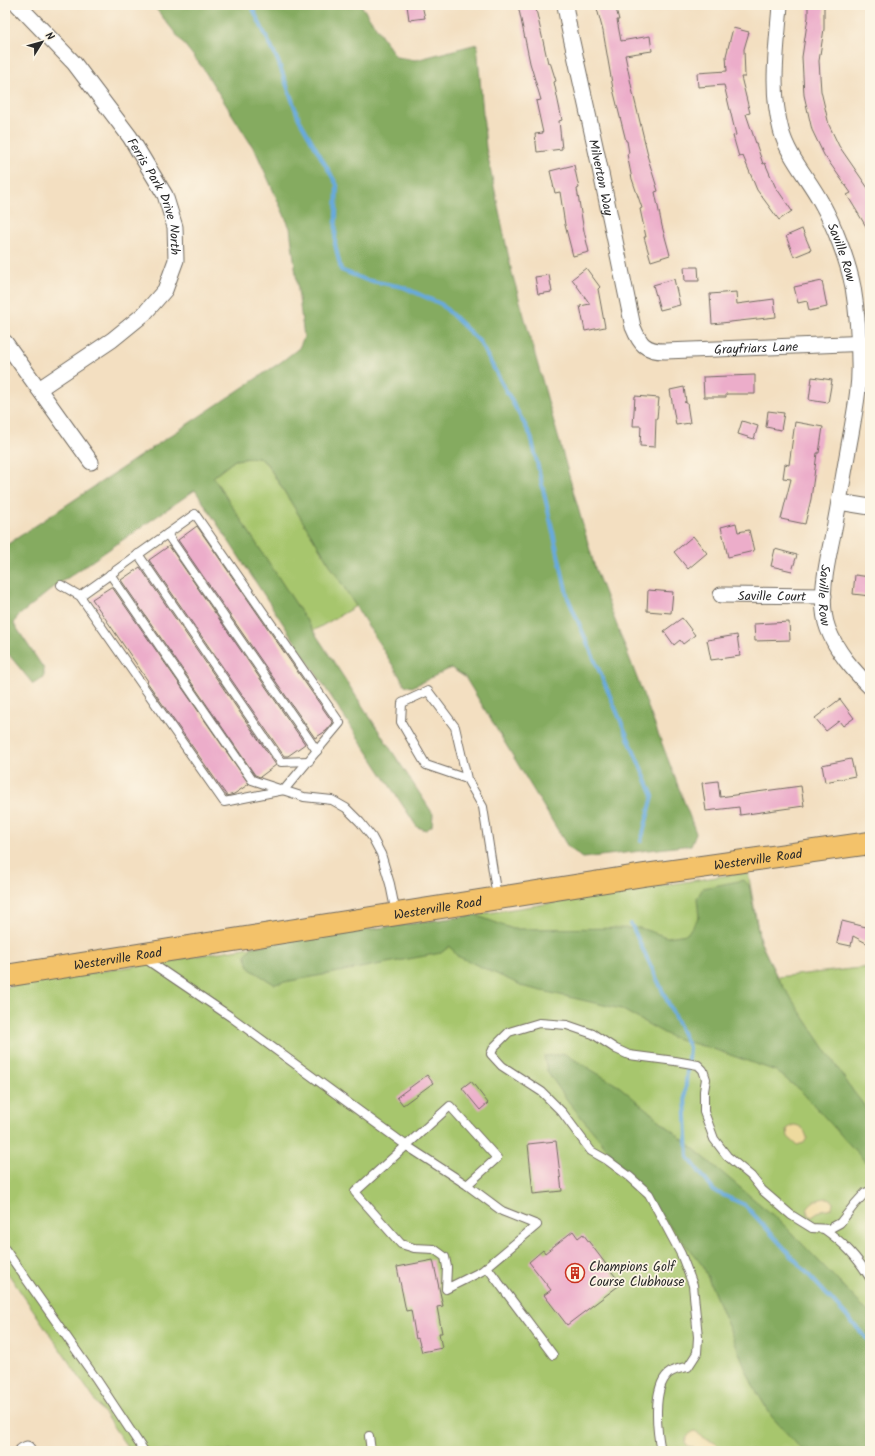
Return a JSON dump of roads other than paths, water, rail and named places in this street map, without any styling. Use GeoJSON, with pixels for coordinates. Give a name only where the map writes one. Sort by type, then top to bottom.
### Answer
{"type":"FeatureCollection","features":[{"type":"Feature","properties":{"kind":"main road","name":"Westerville Road"},"geometry":{"type":"LineString","coordinates":[[5,976],[644,875],[870,843]]}},
{"type":"Feature","properties":{"kind":"street","name":"Ferris Park Drive North"},"geometry":{"type":"LineString","coordinates":[[18,5],[74,63],[130,137],[165,195],[175,227],[176,260],[165,290],[144,314],[112,340],[38,389]]}},
{"type":"Feature","properties":{"kind":"street","name":"Milverton Way"},"geometry":{"type":"LineString","coordinates":[[565,5],[633,326],[637,337],[644,346]]}},
{"type":"Feature","properties":{"kind":"street","name":"Saville Row"},"geometry":{"type":"LineString","coordinates":[[780,5],[774,80],[776,106],[781,132],[791,154],[825,209],[847,264],[853,286],[856,312],[864,343],[859,363],[858,387],[825,576],[824,611],[828,628],[837,646],[848,664],[870,687]]}},
{"type":"Feature","properties":{"kind":"street"},"geometry":{"type":"LineString","coordinates":[[5,342],[91,462]]}},
{"type":"Feature","properties":{"kind":"street","name":"Grayfriars Lane"},"geometry":{"type":"LineString","coordinates":[[644,346],[654,351],[864,343]]}},
{"type":"Feature","properties":{"kind":"street"},"geometry":{"type":"LineString","coordinates":[[839,502],[870,507]]}},
{"type":"Feature","properties":{"kind":"street","name":"Saville Court"},"geometry":{"type":"LineString","coordinates":[[721,596],[824,596]]}},
{"type":"Feature","properties":{"kind":"lane"},"geometry":{"type":"LineString","coordinates":[[61,585],[80,596],[224,802],[284,790],[340,723],[195,514],[80,596]]}},
{"type":"Feature","properties":{"kind":"lane"},"geometry":{"type":"LineString","coordinates":[[167,534],[317,751]]}},
{"type":"Feature","properties":{"kind":"lane"},"geometry":{"type":"LineString","coordinates":[[138,554],[281,762],[309,761]]}},
{"type":"Feature","properties":{"kind":"lane"},"geometry":{"type":"LineString","coordinates":[[110,574],[252,780],[304,797],[332,800],[346,808],[360,822],[372,837],[381,854],[390,884],[396,914]]}},
{"type":"Feature","properties":{"kind":"lane"},"geometry":{"type":"LineString","coordinates":[[467,779],[426,765],[401,722],[402,703],[428,691],[455,727],[467,779],[483,807],[498,898]]}},
{"type":"Feature","properties":{"kind":"lane"},"geometry":{"type":"LineString","coordinates":[[140,955],[237,1021],[407,1146],[467,1185],[502,1211],[538,1225],[482,1271],[446,1289],[447,1267],[444,1257],[440,1252],[414,1248],[401,1244],[355,1192],[407,1146],[450,1106],[497,1158],[467,1185]]}},
{"type":"Feature","properties":{"kind":"lane"},"geometry":{"type":"LineString","coordinates":[[661,1451],[657,1433],[658,1406],[661,1387],[667,1375],[674,1370],[688,1367],[697,1353],[698,1337],[693,1285],[681,1254],[648,1194],[630,1177],[607,1160],[591,1151],[562,1112],[542,1092],[502,1066],[491,1054],[494,1047],[510,1032],[539,1022],[567,1025],[592,1034],[616,1049],[629,1054],[694,1064],[703,1070],[706,1079],[704,1091],[704,1112],[714,1139],[727,1156],[751,1176],[762,1190],[791,1215],[812,1228],[829,1229],[840,1223],[865,1193],[870,1191]]}},
{"type":"Feature","properties":{"kind":"lane"},"geometry":{"type":"LineString","coordinates":[[824,1229],[840,1240],[859,1260],[870,1278]]}},
{"type":"Feature","properties":{"kind":"lane"},"geometry":{"type":"LineString","coordinates":[[5,1249],[144,1451]]}},
{"type":"Feature","properties":{"kind":"lane"},"geometry":{"type":"LineString","coordinates":[[487,1267],[553,1355]]}},
{"type":"Feature","properties":{"kind":"lane"},"geometry":{"type":"LineString","coordinates":[[369,1436],[371,1451]]}},
{"type":"Feature","properties":{"kind":"waterway"},"geometry":{"type":"LineString","coordinates":[[251,5],[278,61],[299,119],[337,185],[335,244],[341,270],[366,280],[403,287],[441,304],[479,341],[531,436],[568,598],[653,796],[641,841]]}},
{"type":"Feature","properties":{"kind":"waterway"},"geometry":{"type":"LineString","coordinates":[[631,924],[689,1047],[685,1095],[688,1157],[714,1191],[745,1205],[870,1342]]}},
{"type":"Feature","properties":{"kind":"place","name":"Champions Golf Course Clubhouse"},"geometry":{"type":"Point","coordinates":[575,1273]}}]}
